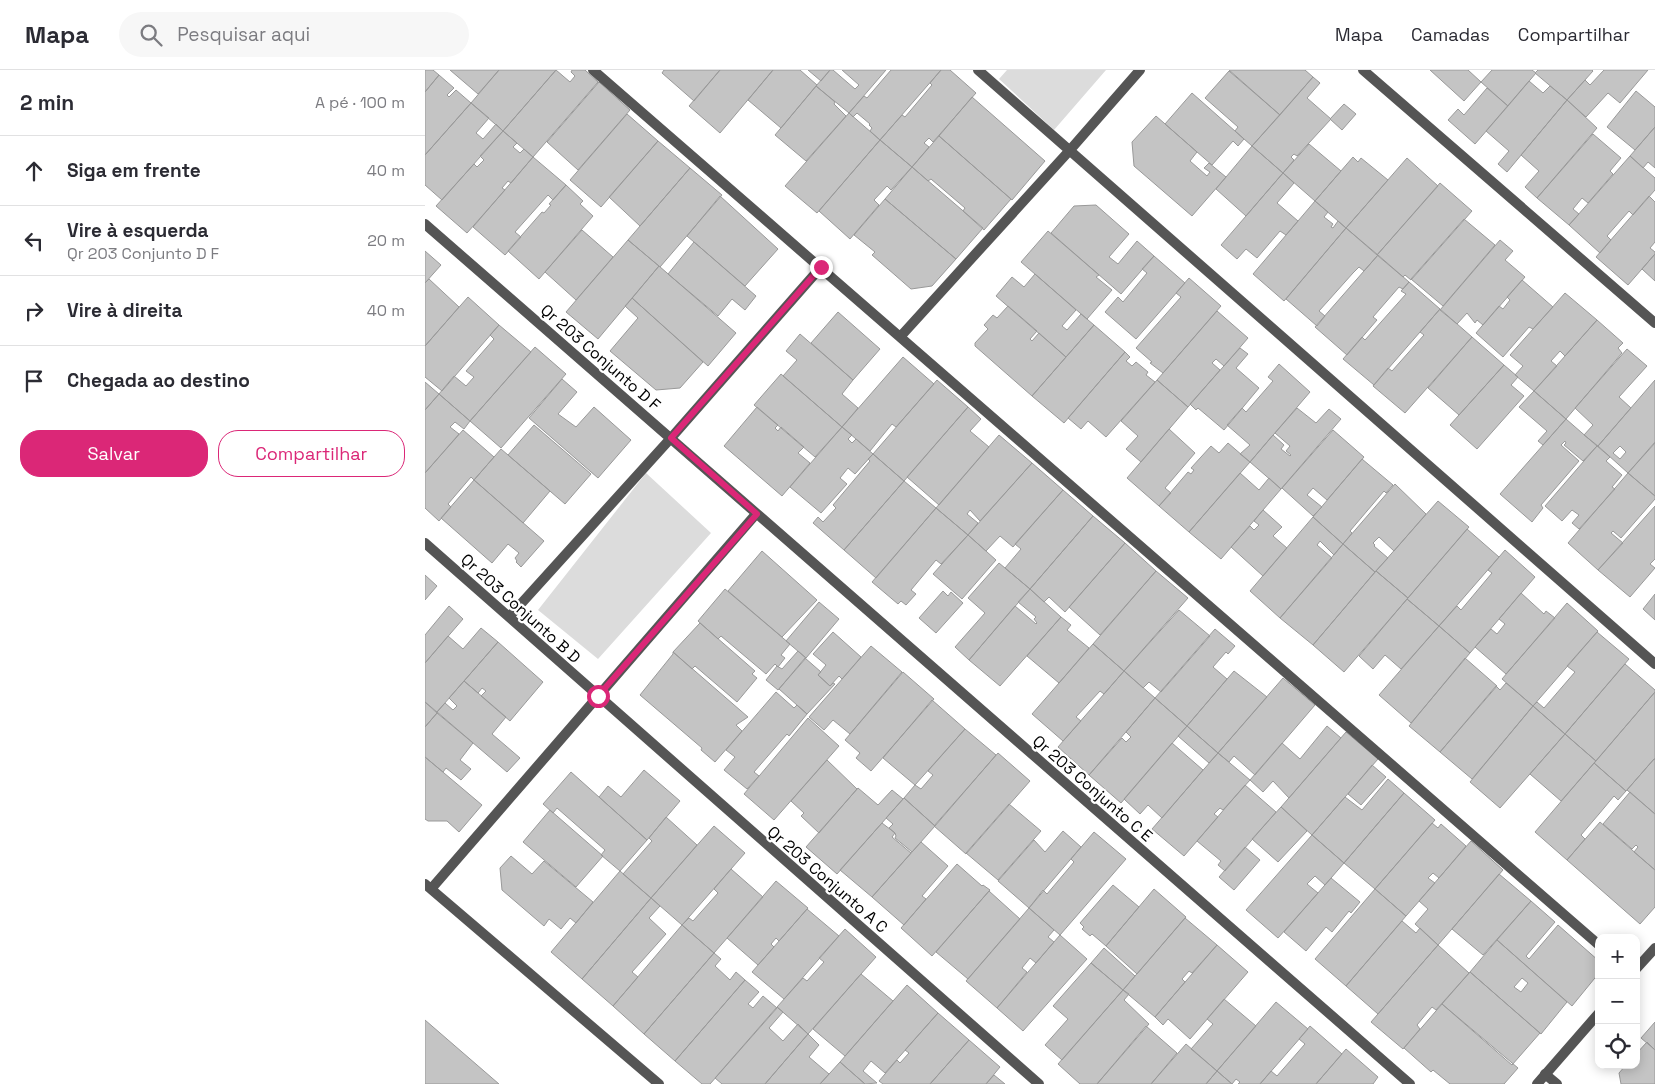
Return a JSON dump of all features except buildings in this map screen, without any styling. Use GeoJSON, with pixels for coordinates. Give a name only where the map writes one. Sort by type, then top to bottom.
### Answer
{"type":"FeatureCollection","features":[{"type":"Feature","properties":{"kind":"street"},"geometry":{"type":"LineString","coordinates":[[593,70],[1595,942]]}},
{"type":"Feature","properties":{"kind":"street"},"geometry":{"type":"LineString","coordinates":[[978,70],[1655,664]]}},
{"type":"Feature","properties":{"kind":"street"},"geometry":{"type":"LineString","coordinates":[[900,337],[1140,70]]}},
{"type":"Feature","properties":{"kind":"street"},"geometry":{"type":"LineString","coordinates":[[1370,72],[1655,323]]}},
{"type":"Feature","properties":{"kind":"street","name":"Qr 203 Conjunto D F"},"geometry":{"type":"LineString","coordinates":[[425,224],[757,514]]}},
{"type":"Feature","properties":{"kind":"street"},"geometry":{"type":"LineString","coordinates":[[509,616],[671,438],[821,267]]}},
{"type":"Feature","properties":{"kind":"street"},"geometry":{"type":"LineString","coordinates":[[659,1084],[428,887],[757,514]]}},
{"type":"Feature","properties":{"kind":"street","name":"Qr 203 Conjunto C E"},"geometry":{"type":"LineString","coordinates":[[757,514],[1410,1084]]}},
{"type":"Feature","properties":{"kind":"street","name":"Qr 203 Conjunto B D"},"geometry":{"type":"LineString","coordinates":[[425,543],[598,696]]}},
{"type":"Feature","properties":{"kind":"street","name":"Qr 203 Conjunto A C"},"geometry":{"type":"LineString","coordinates":[[598,696],[1039,1084]]}},
{"type":"Feature","properties":{"kind":"street"},"geometry":{"type":"LineString","coordinates":[[1640,965],[1655,948]]}},
{"type":"Feature","properties":{"kind":"street"},"geometry":{"type":"LineString","coordinates":[[1537,1084],[1595,1017]]}},
{"type":"Feature","properties":{"kind":"street"},"geometry":{"type":"LineString","coordinates":[[1545,1074],[1557,1084]]}},
{"type":"Feature","properties":{"kind":"shaded area"},"geometry":{"type":"Polygon","coordinates":[[[1007,70],[1106,70],[1054,130],[999,79],[1007,70]]]}},
{"type":"Feature","properties":{"kind":"shaded area"},"geometry":{"type":"Polygon","coordinates":[[[646,473],[711,533],[598,659],[538,610],[646,473]]]}},
{"type":"Feature","properties":{"kind":"route"},"geometry":{"type":"LineString","coordinates":[[598,696],[757,514],[671,438],[821,267]]}}]}
